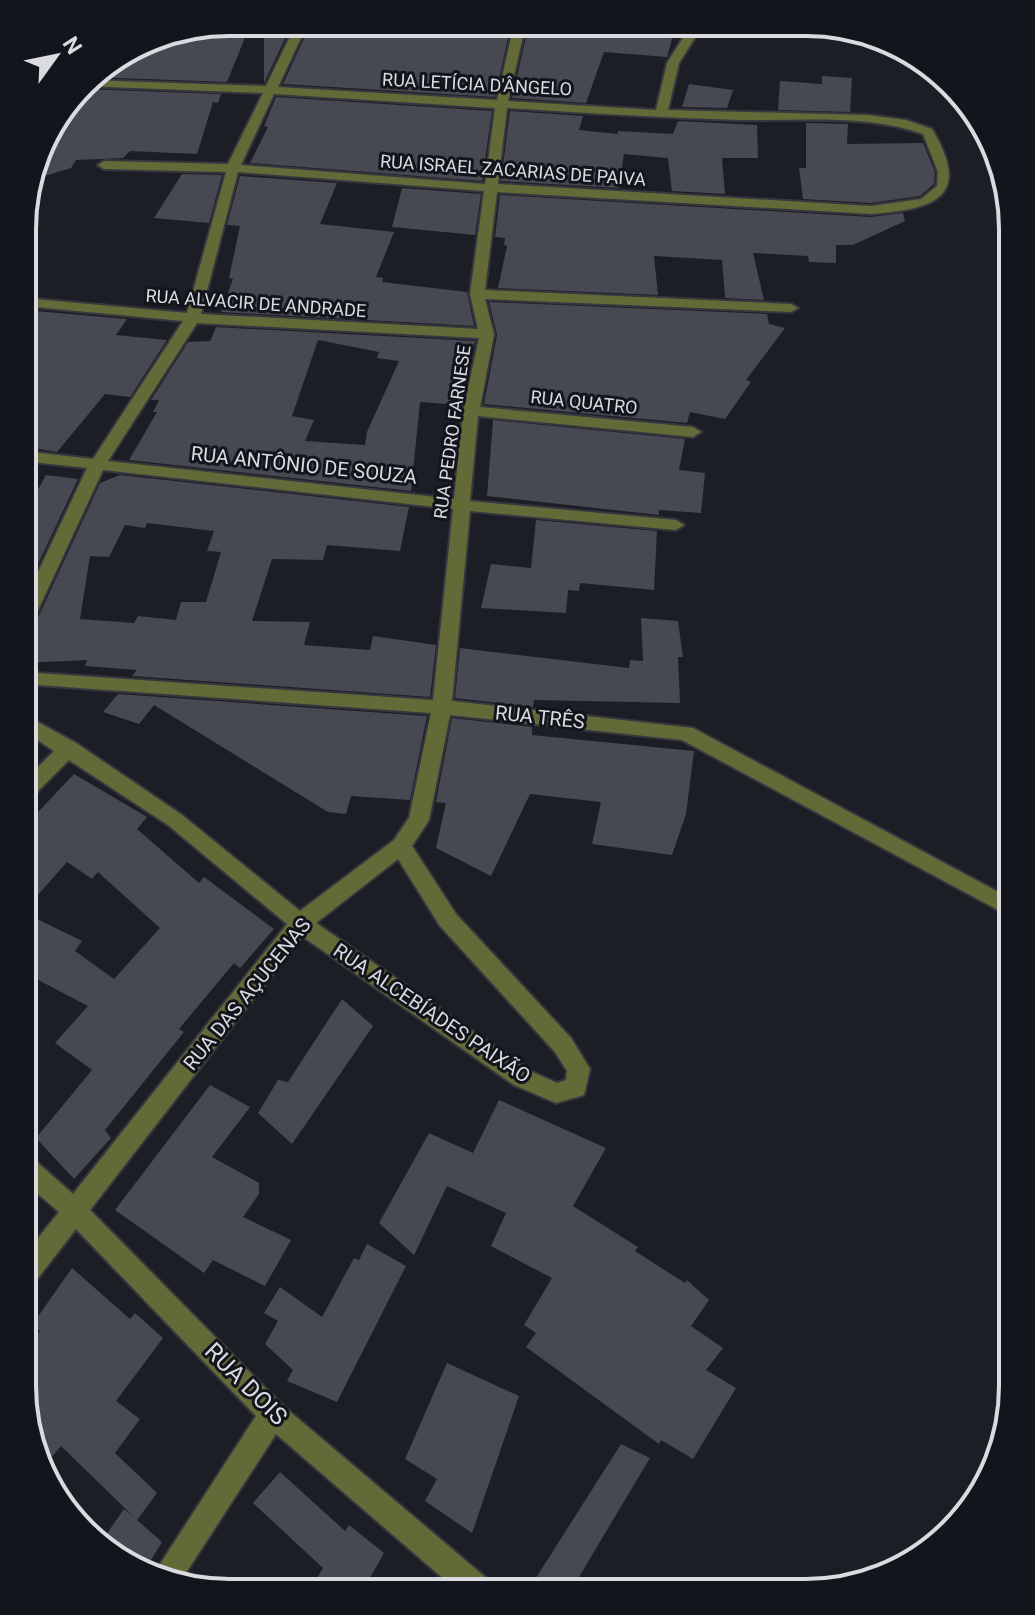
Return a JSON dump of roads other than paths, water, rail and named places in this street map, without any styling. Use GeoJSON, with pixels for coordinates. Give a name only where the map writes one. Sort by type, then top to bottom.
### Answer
{"type":"FeatureCollection","features":[{"type":"Feature","properties":{"kind":"street"},"geometry":{"type":"LineString","coordinates":[[36,595],[97,465],[193,318],[233,168],[296,36]]}},
{"type":"Feature","properties":{"kind":"street","name":"RUA PEDRO FARNESE"},"geometry":{"type":"LineString","coordinates":[[442,707],[471,411],[487,334],[477,294],[502,103],[517,36]]}},
{"type":"Feature","properties":{"kind":"street"},"geometry":{"type":"LineString","coordinates":[[661,114],[673,63],[690,36]]}},
{"type":"Feature","properties":{"kind":"street","name":"RUA LETÍCIA D'ÂNGELO"},"geometry":{"type":"LineString","coordinates":[[102,84],[268,90],[661,114],[868,119],[917,126],[928,132],[944,168],[944,182],[939,195],[919,207]]}},
{"type":"Feature","properties":{"kind":"street","name":"RUA ISRAEL ZACARIAS DE PAIVA"},"geometry":{"type":"LineString","coordinates":[[104,165],[233,168],[491,188],[849,209],[919,207]]}},
{"type":"Feature","properties":{"kind":"street"},"geometry":{"type":"LineString","coordinates":[[477,294],[791,308]]}},
{"type":"Feature","properties":{"kind":"street","name":"RUA ALVACIR DE ANDRADE"},"geometry":{"type":"LineString","coordinates":[[36,303],[193,318],[487,334]]}},
{"type":"Feature","properties":{"kind":"street","name":"RUA QUATRO"},"geometry":{"type":"LineString","coordinates":[[471,411],[693,432]]}},
{"type":"Feature","properties":{"kind":"street","name":"RUA ANTÔNIO DE SOUZA"},"geometry":{"type":"LineString","coordinates":[[36,458],[460,505],[676,525]]}},
{"type":"Feature","properties":{"kind":"street","name":"RUA TRÊS"},"geometry":{"type":"LineString","coordinates":[[36,679],[442,707],[686,733],[999,902]]}},
{"type":"Feature","properties":{"kind":"street","name":"RUA DAS AÇUCENAS"},"geometry":{"type":"LineString","coordinates":[[36,1260],[300,923],[401,846],[419,820],[442,707]]}},
{"type":"Feature","properties":{"kind":"street","name":"RUA ALCEBÍADES PAIXÃO"},"geometry":{"type":"LineString","coordinates":[[36,729],[175,820],[300,923],[522,1078],[556,1093],[576,1088],[579,1069],[563,1045],[448,920],[401,846]]}},
{"type":"Feature","properties":{"kind":"street"},"geometry":{"type":"LineString","coordinates":[[36,781],[69,748]]}},
{"type":"Feature","properties":{"kind":"street","name":"RUA DOIS"},"geometry":{"type":"LineString","coordinates":[[36,1176],[75,1211],[273,1414],[466,1579]]}},
{"type":"Feature","properties":{"kind":"street"},"geometry":{"type":"LineString","coordinates":[[172,1570],[273,1414]]}}]}
